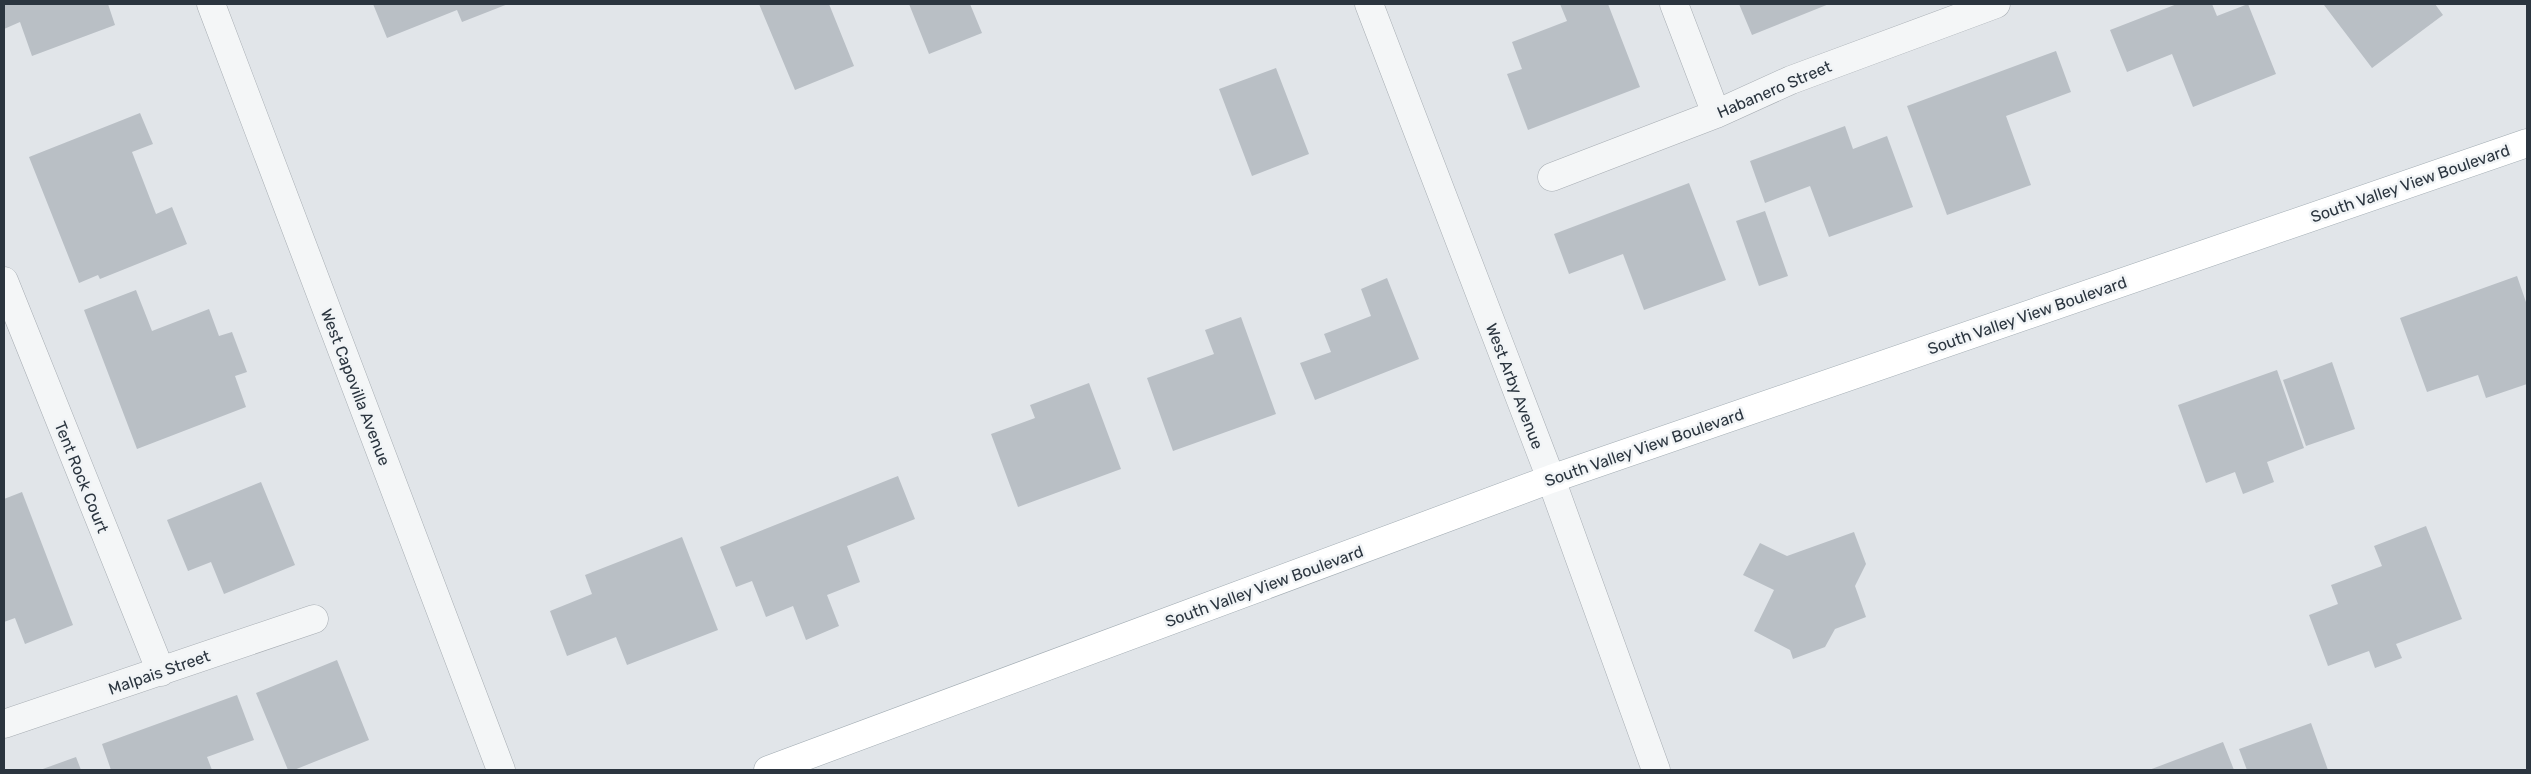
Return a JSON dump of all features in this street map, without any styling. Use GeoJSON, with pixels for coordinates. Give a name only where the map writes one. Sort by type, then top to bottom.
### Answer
{"type":"FeatureCollection","features":[{"type":"Feature","properties":{"kind":"main road","name":"South Valley View Boulevard"},"geometry":{"type":"LineString","coordinates":[[768,770],[1550,480],[2527,142]]}},
{"type":"Feature","properties":{"kind":"street","name":"West Capovilla Avenue"},"geometry":{"type":"LineString","coordinates":[[211,4],[501,770]]}},
{"type":"Feature","properties":{"kind":"street","name":"West Arby Avenue"},"geometry":{"type":"LineString","coordinates":[[1368,4],[1550,480],[1656,770]]}},
{"type":"Feature","properties":{"kind":"street"},"geometry":{"type":"LineString","coordinates":[[1674,4],[1716,114]]}},
{"type":"Feature","properties":{"kind":"street","name":"Habanero Street"},"geometry":{"type":"LineString","coordinates":[[1552,177],[1716,114],[1791,80],[1996,4]]}},
{"type":"Feature","properties":{"kind":"street","name":"Tent Rock Court"},"geometry":{"type":"LineString","coordinates":[[4,281],[161,672]]}},
{"type":"Feature","properties":{"kind":"street","name":"Malpais Street"},"geometry":{"type":"LineString","coordinates":[[4,724],[314,619]]}},
{"type":"Feature","properties":{"kind":"building"},"geometry":{"type":"Polygon","coordinates":[[[4,4],[108,4],[115,25],[32,56],[20,22],[4,29],[4,4]]]}},
{"type":"Feature","properties":{"kind":"building"},"geometry":{"type":"Polygon","coordinates":[[[373,4],[508,4],[462,22],[457,10],[387,38],[373,4]]]}},
{"type":"Feature","properties":{"kind":"building"},"geometry":{"type":"Polygon","coordinates":[[[759,4],[829,4],[854,66],[795,90],[759,4]]]}},
{"type":"Feature","properties":{"kind":"building"},"geometry":{"type":"Polygon","coordinates":[[[909,4],[970,4],[982,33],[929,54],[909,4]]]}},
{"type":"Feature","properties":{"kind":"building"},"geometry":{"type":"Polygon","coordinates":[[[1560,4],[1608,4],[1640,87],[1528,130],[1507,74],[1522,69],[1512,42],[1567,21],[1560,4]]]}},
{"type":"Feature","properties":{"kind":"building"},"geometry":{"type":"Polygon","coordinates":[[[1739,4],[1829,4],[1752,35],[1739,4]]]}},
{"type":"Feature","properties":{"kind":"building"},"geometry":{"type":"Polygon","coordinates":[[[2177,4],[2212,4],[2217,16],[2248,4],[2276,74],[2193,107],[2172,54],[2127,72],[2110,30],[2177,4]]]}},
{"type":"Feature","properties":{"kind":"building"},"geometry":{"type":"Polygon","coordinates":[[[2435,4],[2443,15],[2372,68],[2324,5],[2435,4]]]}},
{"type":"Feature","properties":{"kind":"building"},"geometry":{"type":"Polygon","coordinates":[[[2056,51],[2071,92],[2006,116],[2031,185],[1947,215],[1907,106],[2056,51]]]}},
{"type":"Feature","properties":{"kind":"building"},"geometry":{"type":"Polygon","coordinates":[[[1276,68],[1309,154],[1252,176],[1219,89],[1276,68]]]}},
{"type":"Feature","properties":{"kind":"building"},"geometry":{"type":"Polygon","coordinates":[[[140,113],[153,144],[132,152],[156,214],[172,207],[187,244],[100,279],[98,275],[79,283],[29,157],[140,113]]]}},
{"type":"Feature","properties":{"kind":"building"},"geometry":{"type":"Polygon","coordinates":[[[1845,126],[1853,149],[1887,136],[1913,207],[1829,237],[1810,186],[1765,203],[1750,161],[1845,126]]]}},
{"type":"Feature","properties":{"kind":"building"},"geometry":{"type":"Polygon","coordinates":[[[1689,183],[1726,280],[1644,310],[1623,254],[1569,274],[1554,234],[1689,183]]]}},
{"type":"Feature","properties":{"kind":"building"},"geometry":{"type":"Polygon","coordinates":[[[1765,211],[1788,276],[1759,286],[1736,221],[1765,211]]]}},
{"type":"Feature","properties":{"kind":"building"},"geometry":{"type":"Polygon","coordinates":[[[2517,276],[2527,305],[2527,384],[2486,398],[2478,375],[2427,392],[2400,318],[2517,276]]]}},
{"type":"Feature","properties":{"kind":"building"},"geometry":{"type":"Polygon","coordinates":[[[1387,278],[1419,359],[1315,400],[1300,363],[1331,352],[1324,334],[1371,316],[1361,289],[1387,278]]]}},
{"type":"Feature","properties":{"kind":"building"},"geometry":{"type":"Polygon","coordinates":[[[136,290],[152,331],[209,309],[219,336],[232,332],[247,372],[235,376],[246,407],[137,449],[84,310],[136,290]]]}},
{"type":"Feature","properties":{"kind":"building"},"geometry":{"type":"Polygon","coordinates":[[[1241,317],[1276,414],[1173,451],[1147,378],[1214,354],[1205,330],[1241,317]]]}},
{"type":"Feature","properties":{"kind":"building"},"geometry":{"type":"Polygon","coordinates":[[[2332,362],[2355,429],[2306,446],[2283,380],[2332,362]]]}},
{"type":"Feature","properties":{"kind":"building"},"geometry":{"type":"Polygon","coordinates":[[[2277,370],[2304,448],[2267,462],[2274,482],[2243,494],[2235,472],[2206,483],[2178,405],[2277,370]]]}},
{"type":"Feature","properties":{"kind":"building"},"geometry":{"type":"Polygon","coordinates":[[[1089,383],[1121,469],[1018,507],[991,434],[1035,418],[1030,405],[1089,383]]]}},
{"type":"Feature","properties":{"kind":"building"},"geometry":{"type":"Polygon","coordinates":[[[898,476],[915,519],[847,546],[860,582],[827,595],[839,626],[806,640],[793,606],[766,617],[752,581],[736,587],[720,547],[898,476]]]}},
{"type":"Feature","properties":{"kind":"building"},"geometry":{"type":"Polygon","coordinates":[[[261,482],[295,565],[224,594],[211,562],[188,571],[167,520],[261,482]]]}},
{"type":"Feature","properties":{"kind":"building"},"geometry":{"type":"Polygon","coordinates":[[[22,492],[73,625],[25,644],[15,618],[4,622],[4,499],[22,492]]]}},
{"type":"Feature","properties":{"kind":"building"},"geometry":{"type":"Polygon","coordinates":[[[2426,526],[2462,619],[2396,644],[2402,658],[2375,668],[2369,651],[2328,666],[2309,615],[2338,604],[2331,585],[2382,566],[2374,546],[2426,526]]]}},
{"type":"Feature","properties":{"kind":"building"},"geometry":{"type":"Polygon","coordinates":[[[1854,532],[1866,564],[1855,586],[1866,617],[1835,629],[1825,647],[1793,659],[1790,650],[1754,631],[1774,590],[1743,575],[1760,543],[1787,556],[1854,532]]]}},
{"type":"Feature","properties":{"kind":"building"},"geometry":{"type":"Polygon","coordinates":[[[682,537],[718,630],[627,665],[616,637],[567,656],[550,611],[592,594],[585,575],[682,537]]]}},
{"type":"Feature","properties":{"kind":"building"},"geometry":{"type":"Polygon","coordinates":[[[337,660],[369,740],[294,770],[288,770],[256,693],[337,660]]]}},
{"type":"Feature","properties":{"kind":"building"},"geometry":{"type":"Polygon","coordinates":[[[237,695],[254,740],[207,757],[212,770],[111,770],[102,744],[237,695]]]}},
{"type":"Feature","properties":{"kind":"building"},"geometry":{"type":"Polygon","coordinates":[[[2311,723],[2328,770],[2247,770],[2239,749],[2311,723]]]}},
{"type":"Feature","properties":{"kind":"building"},"geometry":{"type":"Polygon","coordinates":[[[2223,742],[2234,770],[2149,770],[2223,742]]]}},
{"type":"Feature","properties":{"kind":"building"},"geometry":{"type":"Polygon","coordinates":[[[76,757],[81,770],[40,770],[76,757]]]}}]}
